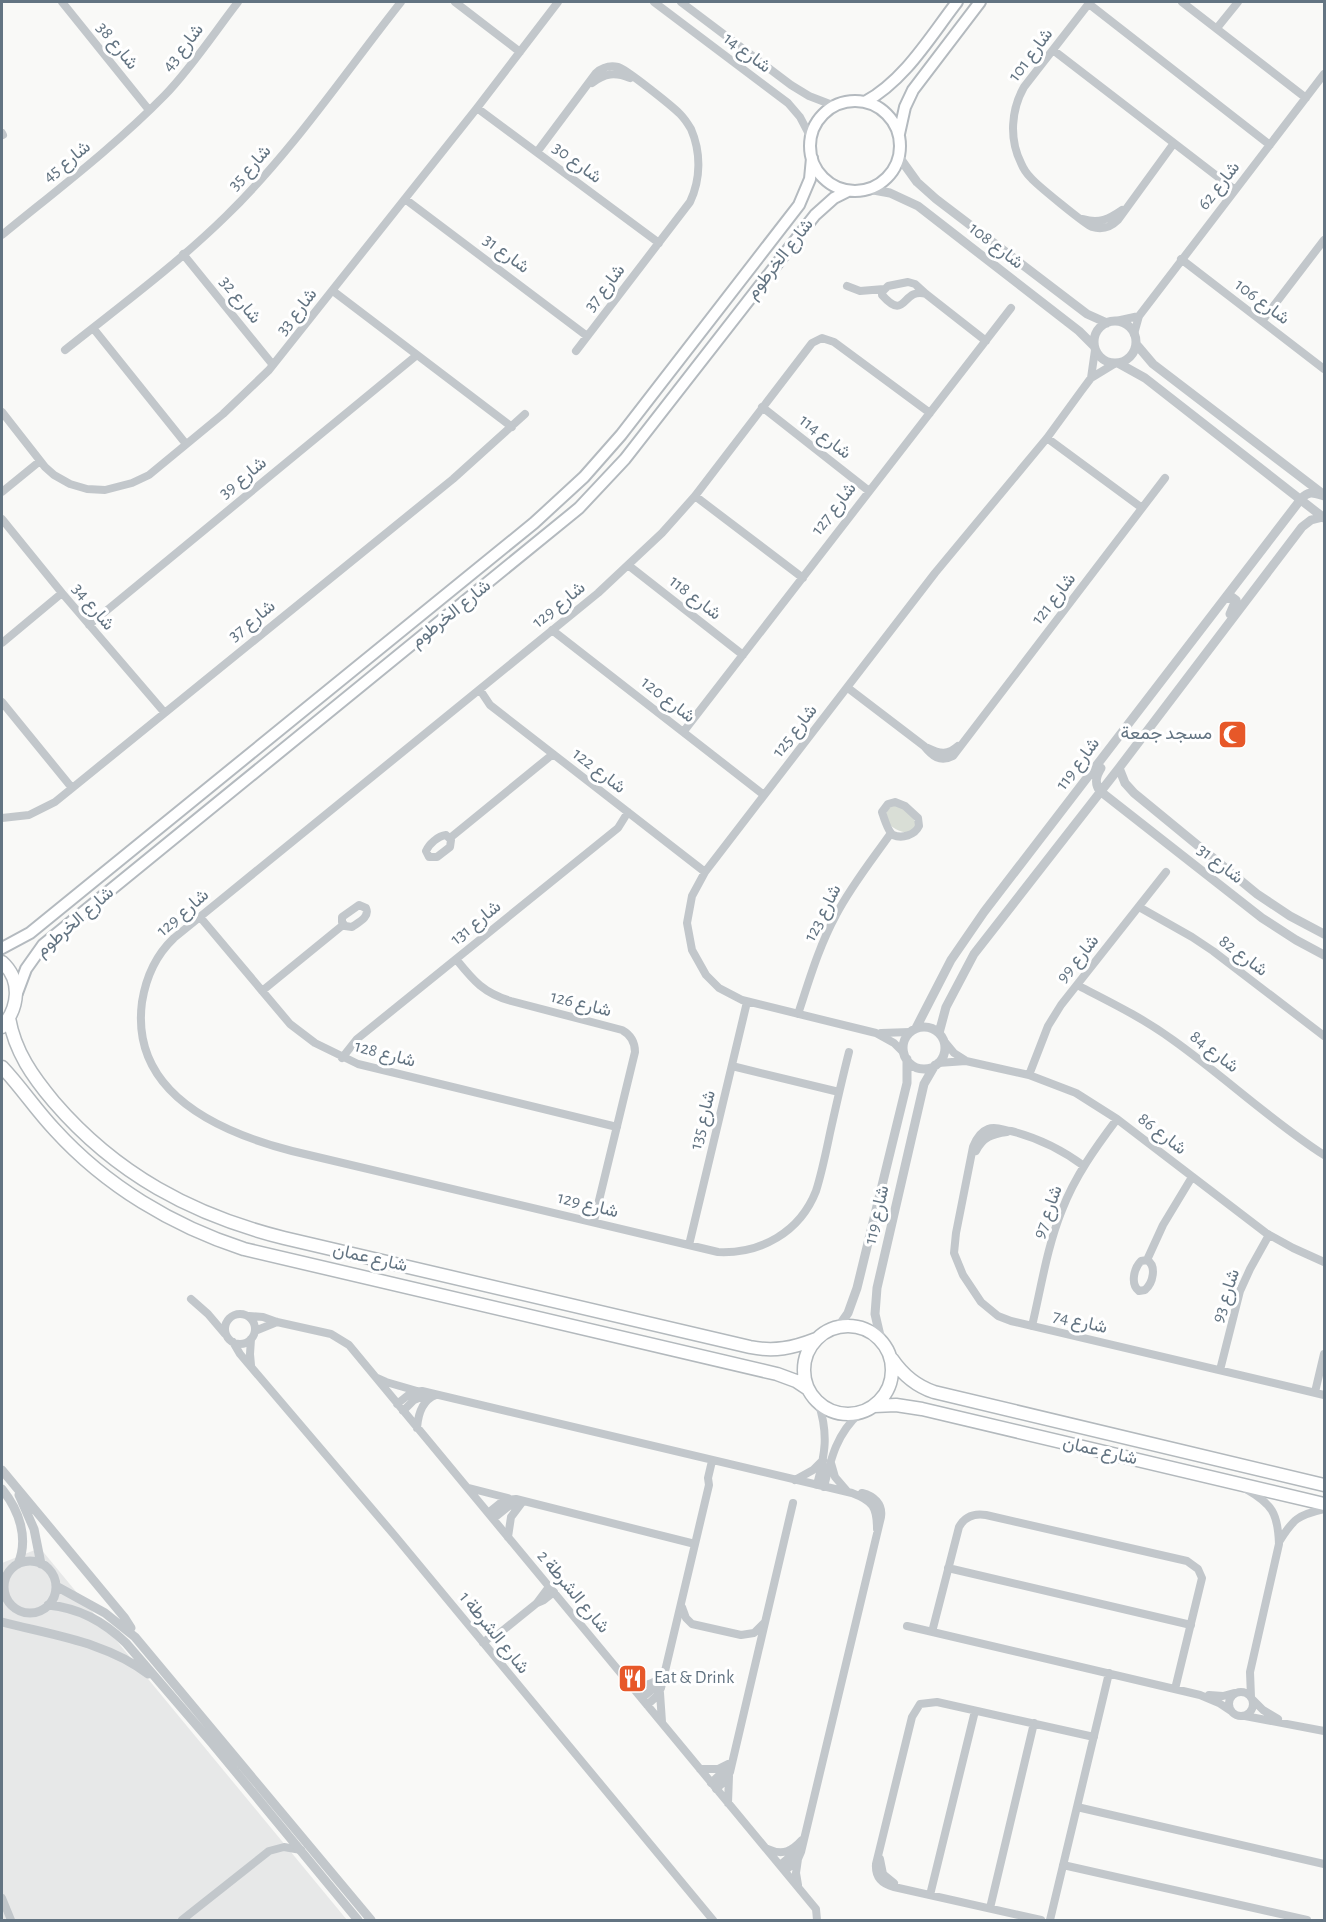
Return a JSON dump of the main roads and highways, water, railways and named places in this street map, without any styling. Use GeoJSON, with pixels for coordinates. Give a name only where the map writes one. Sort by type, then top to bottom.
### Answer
{"type":"FeatureCollection","features":[{"type":"Feature","properties":{"kind":"main road"},"geometry":{"type":"LineString","coordinates":[[865,102],[885,90],[898,78],[957,2]]}},
{"type":"Feature","properties":{"kind":"main road"},"geometry":{"type":"LineString","coordinates":[[898,134],[905,106],[912,90],[980,2]]}},
{"type":"Feature","properties":{"kind":"main road"},"geometry":{"type":"LineString","coordinates":[[855,101],[865,102],[883,111],[895,125],[900,146],[899,157],[894,168],[878,185],[868,189],[838,188],[822,176],[812,158],[811,138],[819,119],[835,106],[855,101]]}},
{"type":"Feature","properties":{"kind":"main road","name":"شارع الخرطوم"},"geometry":{"type":"LineString","coordinates":[[2,948],[21,939],[39,926],[444,597],[568,493],[597,464],[621,435],[799,205],[810,180],[812,158]]}},
{"type":"Feature","properties":{"kind":"main road","name":"شارع الخرطوم"},"geometry":{"type":"LineString","coordinates":[[16,997],[26,969],[43,945],[579,508],[625,459],[815,214],[848,190]]}},
{"type":"Feature","properties":{"kind":"main road"},"geometry":{"type":"LineString","coordinates":[[2,962],[12,975],[16,997],[5,1023]]}},
{"type":"Feature","properties":{"kind":"main road","name":"شارع عمان"},"geometry":{"type":"LineString","coordinates":[[5,1023],[25,1063],[52,1099],[78,1128],[108,1155],[142,1180],[216,1217],[284,1238],[750,1347],[766,1350],[782,1349],[816,1339]]}},
{"type":"Feature","properties":{"kind":"main road","name":"شارع عمان"},"geometry":{"type":"LineString","coordinates":[[2,1067],[54,1130],[85,1160],[153,1209],[207,1236],[244,1249],[777,1374],[796,1381],[808,1389]]}},
{"type":"Feature","properties":{"kind":"main road"},"geometry":{"type":"LineString","coordinates":[[848,1325],[866,1329],[888,1348],[892,1380],[882,1399],[874,1407],[851,1414],[833,1412],[818,1402],[808,1389],[804,1368],[810,1348],[816,1339],[839,1326],[848,1325]]}},
{"type":"Feature","properties":{"kind":"main road","name":"شارع عمان"},"geometry":{"type":"LineString","coordinates":[[891,1359],[908,1378],[934,1392],[1324,1485]]}},
{"type":"Feature","properties":{"kind":"main road","name":"شارع عمان"},"geometry":{"type":"LineString","coordinates":[[874,1407],[896,1405],[922,1408],[1324,1504]]}},
{"type":"Feature","properties":{"kind":"place","name":"مسجد جمعة"},"geometry":{"type":"Point","coordinates":[1233,734]}},
{"type":"Feature","properties":{"kind":"place","name":"Eat & Drink"},"geometry":{"type":"Point","coordinates":[633,1678]}}]}
